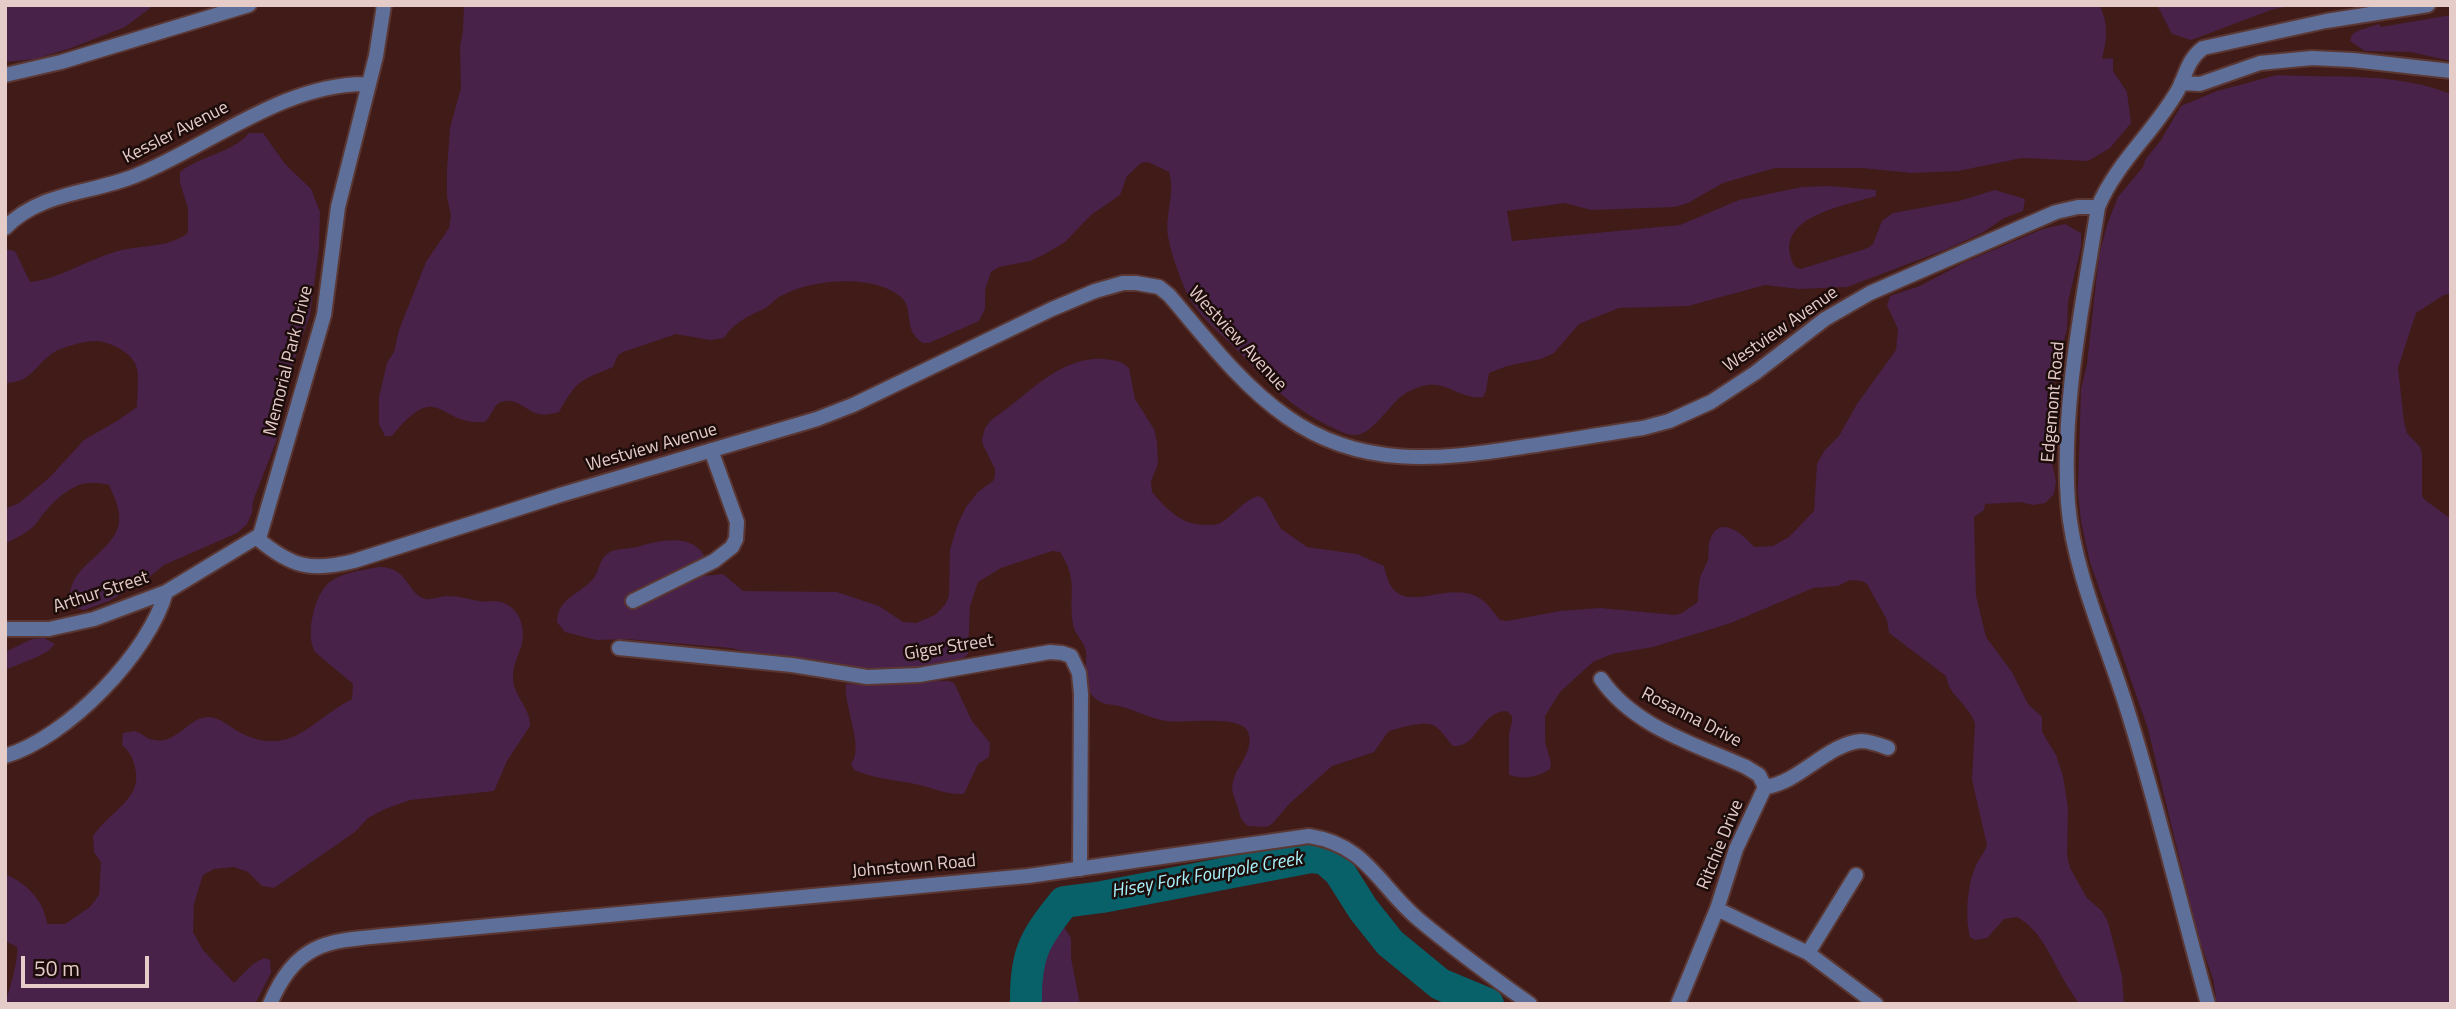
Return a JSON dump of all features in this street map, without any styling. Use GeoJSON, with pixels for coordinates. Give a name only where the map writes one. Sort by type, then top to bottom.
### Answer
{"type":"FeatureCollection","features":[{"type":"Feature","properties":{"kind":"street"},"geometry":{"type":"LineString","coordinates":[[5,75],[61,62],[249,5]]}},
{"type":"Feature","properties":{"kind":"street","name":"Memorial Park Drive"},"geometry":{"type":"LineString","coordinates":[[257,538],[263,529],[324,315],[338,207],[369,84],[384,5]]}},
{"type":"Feature","properties":{"kind":"street","name":"Edgemont Road"},"geometry":{"type":"LineString","coordinates":[[2208,1004],[2149,782],[2085,580],[2071,527],[2067,483],[2070,409],[2098,207],[2112,179],[2160,117],[2195,54],[2212,45],[2326,21],[2428,5]]}},
{"type":"Feature","properties":{"kind":"street"},"geometry":{"type":"LineString","coordinates":[[2181,83],[2200,84],[2260,63],[2312,58],[2451,71]]}},
{"type":"Feature","properties":{"kind":"street","name":"Kessler Avenue"},"geometry":{"type":"LineString","coordinates":[[5,228],[29,208],[48,200],[124,181],[144,173],[273,107],[342,86],[369,84]]}},
{"type":"Feature","properties":{"kind":"street","name":"Westview Avenue"},"geometry":{"type":"LineString","coordinates":[[257,538],[273,552],[295,564],[321,568],[334,566],[559,495],[835,413],[1077,297],[1124,283],[1159,287],[1271,405],[1306,429],[1351,448],[1398,457],[1456,457],[1643,428],[1669,421],[1711,402],[1755,373],[1825,319],[1870,293],[2056,212],[2078,207],[2098,207]]}},
{"type":"Feature","properties":{"kind":"street"},"geometry":{"type":"LineString","coordinates":[[633,601],[714,561],[732,547],[736,540],[737,522],[711,450]]}},
{"type":"Feature","properties":{"kind":"street"},"geometry":{"type":"LineString","coordinates":[[5,756],[21,751],[51,733],[80,712],[105,688],[154,622],[166,592],[257,538]]}},
{"type":"Feature","properties":{"kind":"street","name":"Arthur Street"},"geometry":{"type":"LineString","coordinates":[[5,629],[70,626],[166,592]]}},
{"type":"Feature","properties":{"kind":"street","name":"Giger Street"},"geometry":{"type":"LineString","coordinates":[[619,648],[792,665],[867,677],[919,675],[1050,652],[1071,656],[1079,673],[1081,694],[1080,869]]}},
{"type":"Feature","properties":{"kind":"street","name":"Rosanna Drive"},"geometry":{"type":"LineString","coordinates":[[1601,679],[1616,699],[1629,710],[1661,729],[1746,767],[1759,775],[1765,787]]}},
{"type":"Feature","properties":{"kind":"street","name":"Ritchie Drive"},"geometry":{"type":"LineString","coordinates":[[1678,1004],[1717,909],[1736,849],[1765,787],[1781,784],[1860,741],[1888,748]]}},
{"type":"Feature","properties":{"kind":"street","name":"Johnstown Road"},"geometry":{"type":"LineString","coordinates":[[270,1004],[290,966],[316,948],[331,943],[985,880],[1080,869],[1293,837],[1323,838],[1352,851],[1411,914],[1530,1004]]}},
{"type":"Feature","properties":{"kind":"street"},"geometry":{"type":"LineString","coordinates":[[1808,953],[1856,874]]}},
{"type":"Feature","properties":{"kind":"street"},"geometry":{"type":"LineString","coordinates":[[1717,909],[1808,953],[1876,1004]]}},
{"type":"Feature","properties":{"kind":"shaded area"},"geometry":{"type":"Polygon","coordinates":[[[5,5],[154,5],[125,27],[71,48],[35,59],[5,62],[5,5]]]}},
{"type":"Feature","properties":{"kind":"shaded area"},"geometry":{"type":"Polygon","coordinates":[[[464,5],[2099,5],[2106,32],[2102,59],[2113,58],[2113,71],[2127,92],[2131,123],[2110,148],[2088,161],[2022,158],[1958,171],[1912,173],[1862,168],[1775,168],[1723,183],[1688,203],[1675,207],[1591,210],[1565,203],[1507,211],[1512,241],[1680,225],[1739,200],[1802,187],[1830,186],[1876,190],[1876,196],[1814,216],[1801,225],[1792,236],[1789,250],[1795,267],[1801,269],[1868,248],[1873,244],[1882,221],[1893,213],[1959,201],[1995,190],[2025,199],[2023,211],[2004,218],[1982,233],[1847,287],[1799,289],[1765,285],[1688,306],[1619,308],[1579,324],[1554,353],[1489,373],[1483,397],[1464,395],[1440,385],[1419,387],[1400,397],[1375,425],[1361,434],[1341,432],[1291,402],[1196,308],[1181,280],[1169,241],[1169,172],[1148,162],[1141,163],[1127,176],[1120,195],[1091,215],[1065,242],[1030,261],[999,267],[991,272],[985,290],[985,309],[979,321],[929,343],[923,343],[917,338],[905,302],[889,289],[858,282],[824,283],[807,286],[779,297],[764,309],[741,321],[724,338],[710,340],[676,334],[623,352],[618,355],[613,367],[575,387],[559,412],[538,414],[515,402],[504,401],[497,405],[485,422],[457,418],[430,407],[420,409],[392,436],[385,436],[379,424],[379,397],[387,363],[394,352],[399,330],[426,262],[449,228],[451,215],[447,197],[447,170],[450,128],[461,88],[460,47],[464,5]]]}},
{"type":"Feature","properties":{"kind":"shaded area"},"geometry":{"type":"Polygon","coordinates":[[[2157,5],[2293,5],[2271,10],[2191,40],[2172,34],[2157,5]]]}},
{"type":"Feature","properties":{"kind":"shaded area"},"geometry":{"type":"Polygon","coordinates":[[[2451,15],[2451,61],[2411,52],[2365,51],[2350,41],[2357,31],[2379,24],[2381,27],[2451,15]]]}},
{"type":"Feature","properties":{"kind":"shaded area"},"geometry":{"type":"Polygon","coordinates":[[[2277,75],[2387,79],[2451,94],[2451,294],[2444,295],[2416,313],[2398,368],[2407,433],[2420,447],[2422,454],[2422,496],[2451,519],[2451,1004],[2217,1004],[2213,979],[2198,935],[2148,729],[2090,562],[2081,522],[2078,492],[2081,389],[2087,364],[2099,255],[2118,197],[2143,167],[2181,106],[2217,91],[2277,75]]]}},
{"type":"Feature","properties":{"kind":"shaded area"},"geometry":{"type":"Polygon","coordinates":[[[249,133],[263,133],[285,164],[311,189],[320,212],[319,248],[310,314],[284,391],[277,439],[253,501],[252,513],[247,524],[237,533],[164,565],[144,581],[109,601],[84,610],[71,607],[70,593],[74,581],[80,571],[115,535],[119,523],[118,508],[109,485],[89,483],[72,488],[50,506],[33,527],[5,544],[5,509],[19,503],[50,477],[84,440],[137,407],[137,369],[132,358],[121,349],[108,343],[91,341],[58,350],[29,375],[15,382],[5,383],[5,249],[15,251],[30,282],[53,277],[115,252],[181,238],[188,233],[188,208],[180,183],[180,172],[234,146],[249,133]]]}},
{"type":"Feature","properties":{"kind":"shaded area"},"geometry":{"type":"Polygon","coordinates":[[[2065,224],[2081,233],[2081,247],[2068,302],[2067,329],[2055,374],[2052,408],[2052,463],[2056,482],[2054,494],[2045,503],[2033,505],[2021,502],[1985,504],[1984,510],[1974,517],[1976,596],[1986,637],[2012,672],[2028,704],[2042,717],[2042,732],[2056,755],[2063,776],[2068,808],[2067,855],[2070,868],[2087,898],[2102,911],[2108,922],[2122,976],[2124,1004],[2079,1004],[2043,943],[2032,928],[2017,917],[2004,919],[1987,938],[1975,940],[1970,937],[1967,912],[1970,886],[1975,867],[1987,845],[1972,780],[1975,723],[1951,689],[1946,676],[1889,633],[1887,620],[1867,584],[1862,581],[1850,580],[1838,586],[1813,588],[1731,623],[1653,647],[1612,654],[1593,662],[1560,692],[1545,716],[1545,742],[1551,763],[1550,769],[1541,774],[1531,777],[1509,775],[1512,716],[1507,711],[1490,717],[1468,742],[1461,745],[1453,746],[1433,725],[1410,726],[1388,732],[1374,752],[1332,766],[1266,827],[1248,826],[1244,822],[1233,792],[1235,776],[1249,746],[1248,732],[1243,726],[1223,721],[1159,720],[1127,708],[1102,703],[1091,694],[1086,683],[1085,648],[1073,624],[1071,579],[1060,552],[1052,551],[1001,568],[978,582],[970,606],[968,654],[959,662],[925,669],[853,668],[769,657],[731,648],[626,639],[596,640],[565,632],[557,622],[565,602],[593,579],[604,557],[610,552],[674,540],[692,544],[705,557],[652,599],[703,576],[723,574],[743,591],[837,592],[879,606],[903,622],[916,623],[935,615],[945,605],[949,596],[950,550],[957,526],[966,507],[995,476],[995,469],[983,445],[985,428],[991,420],[1058,371],[1087,360],[1104,359],[1118,361],[1129,368],[1135,399],[1154,429],[1157,442],[1158,464],[1151,481],[1152,492],[1182,519],[1197,524],[1219,524],[1258,496],[1264,499],[1281,529],[1307,547],[1357,554],[1384,566],[1389,582],[1396,592],[1405,596],[1453,592],[1478,597],[1500,620],[1600,608],[1675,615],[1698,602],[1699,582],[1708,560],[1709,543],[1718,529],[1724,527],[1737,531],[1754,547],[1773,546],[1789,537],[1814,511],[1817,464],[1824,451],[1839,436],[1857,404],[1896,350],[1898,329],[1887,305],[1890,296],[1920,286],[1963,263],[2043,229],[2065,224]]]}},
{"type":"Feature","properties":{"kind":"shaded area"},"geometry":{"type":"Polygon","coordinates":[[[379,567],[396,571],[415,592],[426,599],[447,596],[502,602],[512,608],[519,617],[523,640],[513,671],[513,683],[528,713],[530,726],[507,761],[494,791],[410,800],[385,809],[368,818],[355,832],[274,888],[262,886],[248,872],[234,867],[214,869],[203,875],[194,904],[193,932],[203,950],[234,983],[253,964],[264,958],[270,960],[271,973],[255,1004],[5,1004],[17,947],[5,941],[5,874],[33,893],[42,907],[47,924],[65,924],[90,907],[99,895],[101,862],[94,852],[93,837],[124,804],[135,787],[134,764],[122,745],[123,733],[135,731],[151,739],[162,740],[176,735],[200,719],[211,717],[259,740],[274,741],[288,739],[312,726],[352,699],[353,684],[315,652],[311,625],[316,604],[325,587],[336,578],[379,567]]]}},
{"type":"Feature","properties":{"kind":"shaded area"},"geometry":{"type":"Polygon","coordinates":[[[44,638],[55,644],[48,651],[5,670],[5,652],[32,639],[44,638]]]}},
{"type":"Feature","properties":{"kind":"shaded area"},"geometry":{"type":"Polygon","coordinates":[[[935,681],[954,683],[972,721],[990,743],[989,757],[978,764],[964,794],[947,793],[854,770],[851,764],[856,747],[846,684],[894,685],[935,681]]]}},
{"type":"Feature","properties":{"kind":"shaded area"},"geometry":{"type":"Polygon","coordinates":[[[1064,927],[1071,938],[1071,958],[1080,1004],[1030,1004],[1034,958],[1052,929],[1064,927]]]}},
{"type":"Feature","properties":{"kind":"waterway","name":"Hisey Fork Fourpole Creek"},"geometry":{"type":"LineString","coordinates":[[1026,1004],[1027,973],[1033,948],[1064,902],[1311,857],[1325,859],[1339,871],[1363,909],[1390,943],[1440,984],[1488,1004]]}}]}
